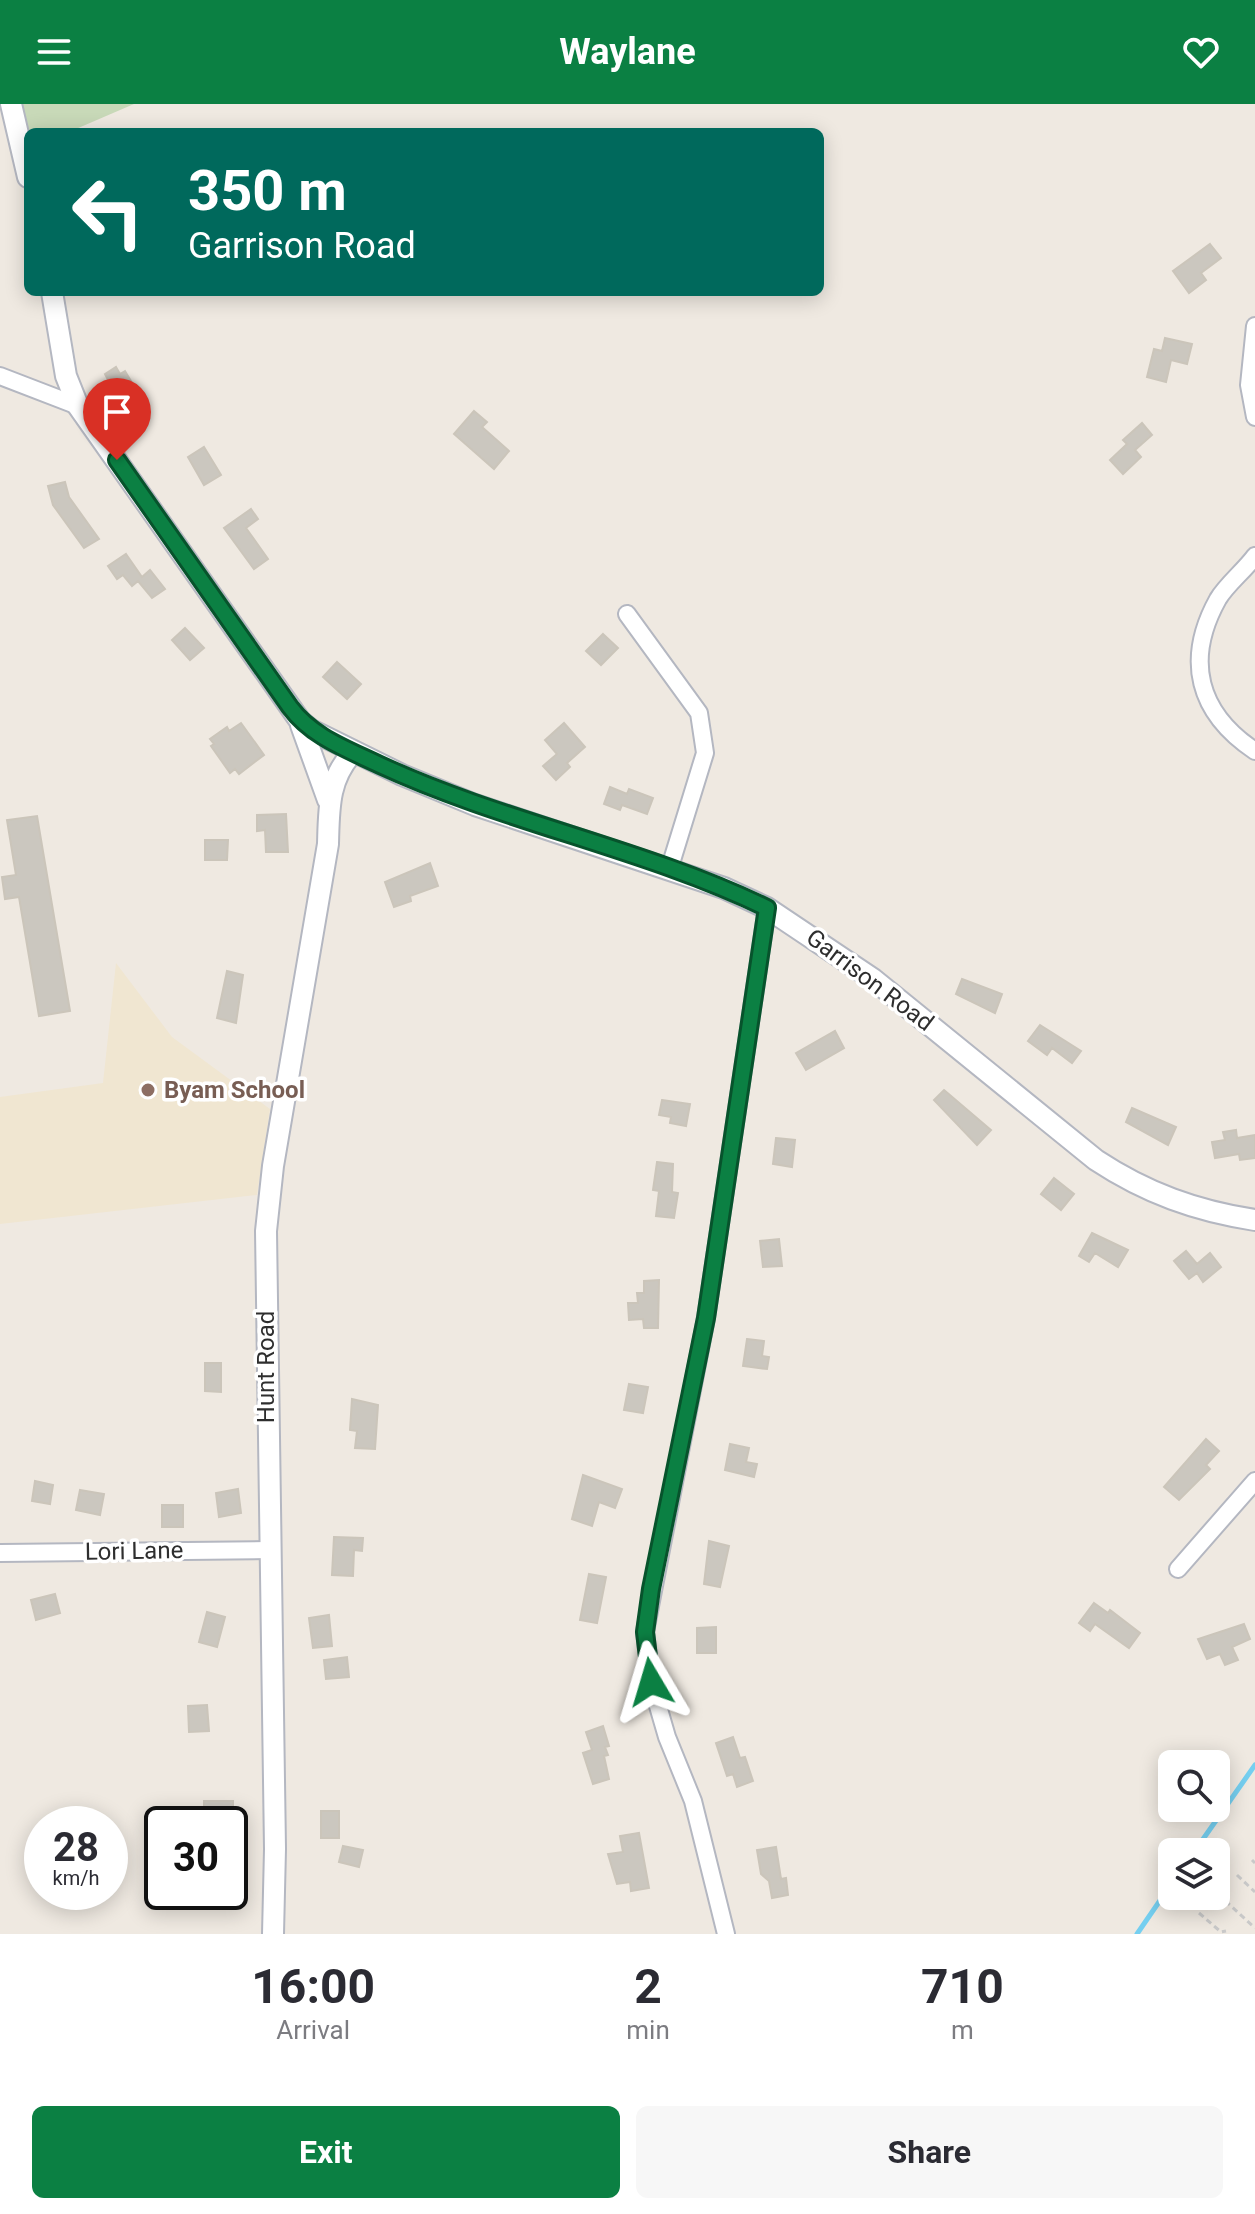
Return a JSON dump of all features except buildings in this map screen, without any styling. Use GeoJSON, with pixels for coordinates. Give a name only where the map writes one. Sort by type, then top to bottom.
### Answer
{"type":"FeatureCollection","features":[{"type":"Feature","properties":{"kind":"street"},"geometry":{"type":"LineString","coordinates":[[11,104],[24,160]]}},
{"type":"Feature","properties":{"kind":"street","name":"Garrison Road"},"geometry":{"type":"LineString","coordinates":[[53,296],[66,376],[78,406],[300,721],[323,738],[475,805],[724,888],[767,908],[873,979],[1096,1160],[1125,1180],[1185,1206],[1255,1220]]}},
{"type":"Feature","properties":{"kind":"street"},"geometry":{"type":"LineString","coordinates":[[1255,326],[1249,355],[1249,385],[1255,417]]}},
{"type":"Feature","properties":{"kind":"street"},"geometry":{"type":"LineString","coordinates":[[0,376],[78,406]]}},
{"type":"Feature","properties":{"kind":"street"},"geometry":{"type":"LineString","coordinates":[[1255,556],[1219,597],[1204,635],[1198,670],[1206,701],[1232,736],[1255,751]]}},
{"type":"Feature","properties":{"kind":"street"},"geometry":{"type":"LineString","coordinates":[[627,614],[699,713],[705,753],[669,870]]}},
{"type":"Feature","properties":{"kind":"street","name":"Hunt Road"},"geometry":{"type":"LineString","coordinates":[[300,721],[318,763],[329,805]]}},
{"type":"Feature","properties":{"kind":"street","name":"Hunt Road"},"geometry":{"type":"LineString","coordinates":[[273,1934],[275,1849],[268,1550],[266,1231],[273,1166],[328,844],[329,805],[337,772],[353,752]]}},
{"type":"Feature","properties":{"kind":"street"},"geometry":{"type":"LineString","coordinates":[[726,1934],[693,1801],[667,1737],[651,1682],[645,1632],[706,1318],[767,908]]}},
{"type":"Feature","properties":{"kind":"street"},"geometry":{"type":"LineString","coordinates":[[1178,1569],[1255,1481]]}},
{"type":"Feature","properties":{"kind":"street","name":"Lori Lane"},"geometry":{"type":"LineString","coordinates":[[0,1553],[268,1550]]}},
{"type":"Feature","properties":{"kind":"path"},"geometry":{"type":"LineString","coordinates":[[1237,1875],[1255,1892]]}},
{"type":"Feature","properties":{"kind":"path"},"geometry":{"type":"LineString","coordinates":[[1230,1905],[1255,1928]]}},
{"type":"Feature","properties":{"kind":"path"},"geometry":{"type":"LineString","coordinates":[[1199,1913],[1222,1932]]}},
{"type":"Feature","properties":{"kind":"shaded area","name":"Byam School"},"geometry":{"type":"Polygon","coordinates":[[[116,963],[172,1037],[270,1109],[257,1195],[0,1224],[0,1097],[103,1083],[116,963]]]}},
{"type":"Feature","properties":{"kind":"green space"},"geometry":{"type":"Polygon","coordinates":[[[20,104],[134,104],[78,128],[26,128],[20,104]]]}},
{"type":"Feature","properties":{"kind":"waterway"},"geometry":{"type":"LineString","coordinates":[[1204,1838],[1255,1765]]}},
{"type":"Feature","properties":{"kind":"waterway"},"geometry":{"type":"LineString","coordinates":[[1137,1934],[1158,1903]]}},
{"type":"Feature","properties":{"kind":"place","name":"Byam School"},"geometry":{"type":"Point","coordinates":[148,1090]}},
{"type":"Feature","properties":{"kind":"route"},"geometry":{"type":"LineString","coordinates":[[117,460],[300,721],[311,730],[385,767],[475,805],[724,888],[767,908],[706,1318],[651,1589],[645,1632],[651,1682]]}}]}
